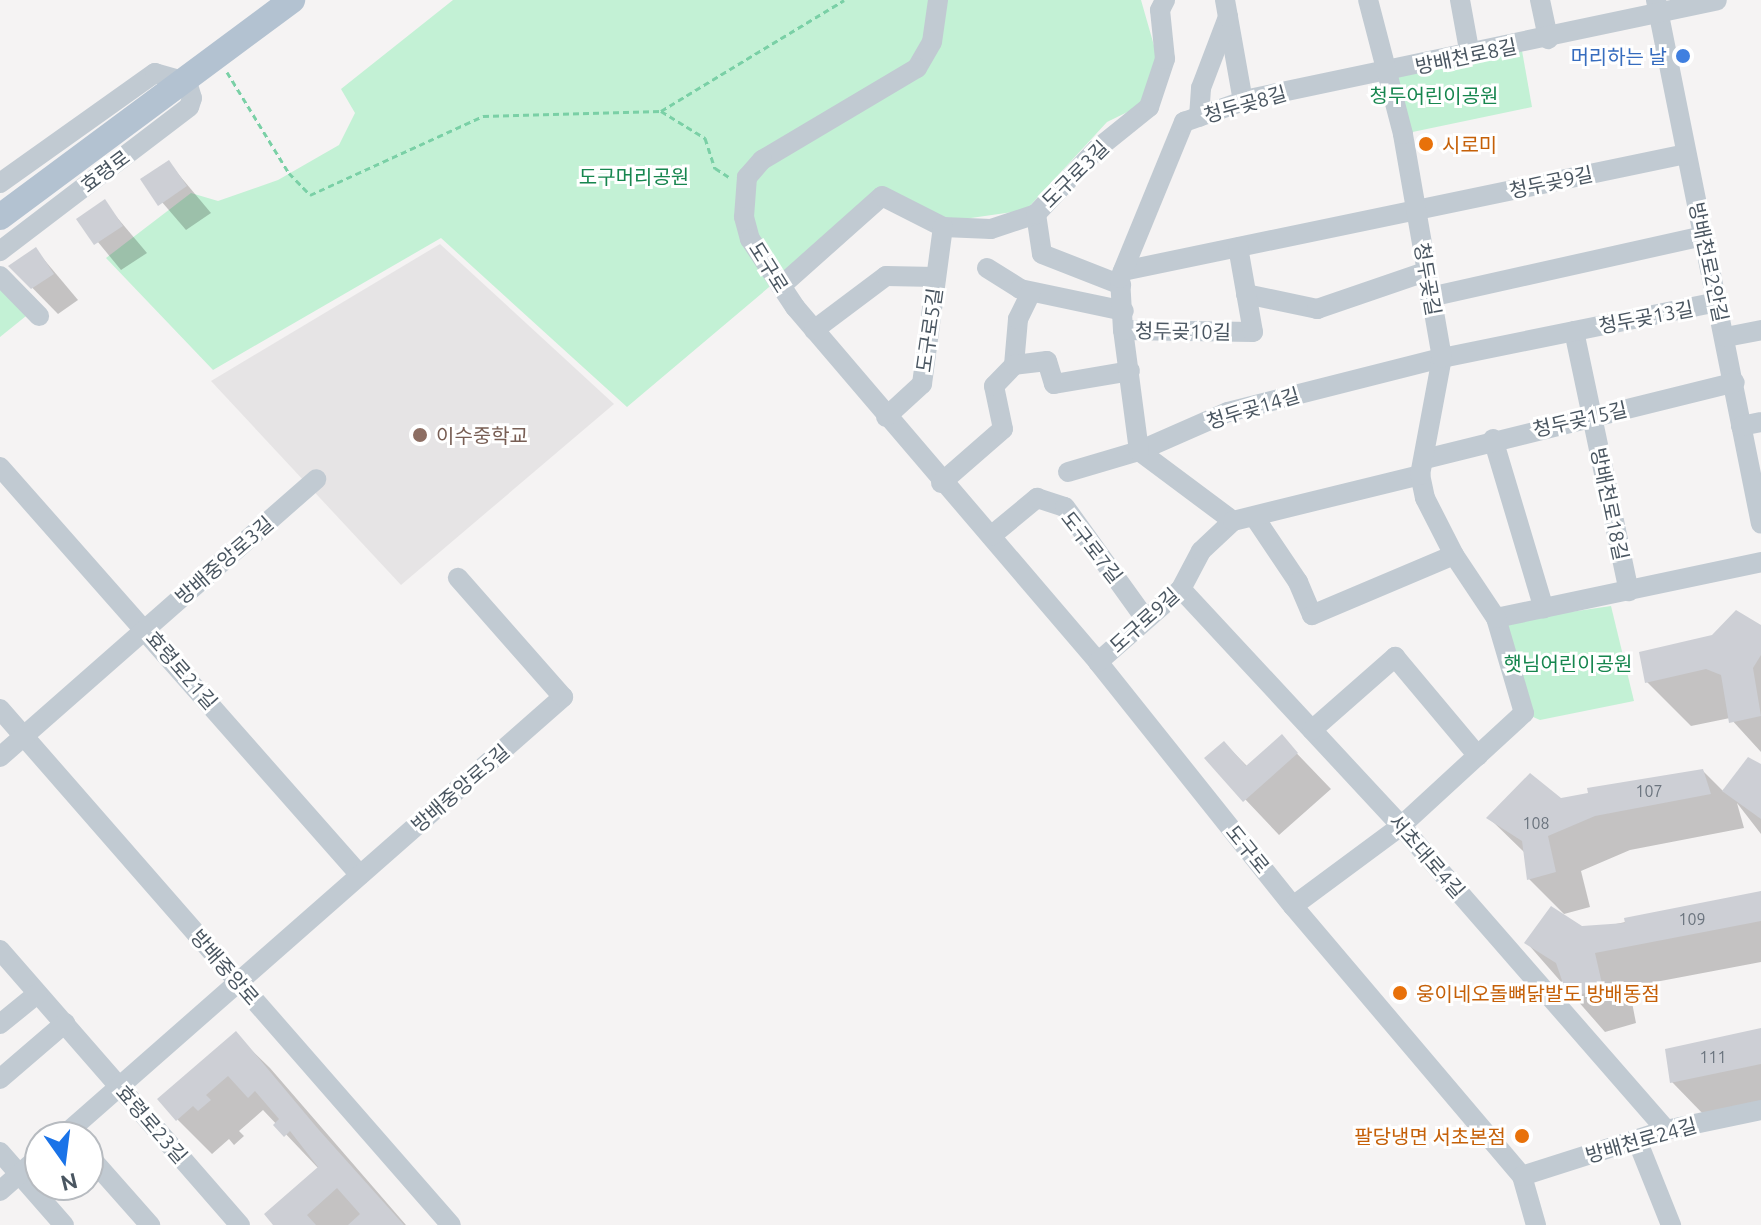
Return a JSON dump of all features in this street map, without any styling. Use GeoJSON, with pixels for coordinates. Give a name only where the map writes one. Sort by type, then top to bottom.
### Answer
{"type":"FeatureCollection","features":[{"type":"Feature","properties":{"kind":"main road","name":"효령로"},"geometry":{"type":"LineString","coordinates":[[0,217],[219,59],[292,0]]}},
{"type":"Feature","properties":{"kind":"street"},"geometry":{"type":"LineString","coordinates":[[746,187],[762,160],[917,68],[932,42],[938,0]]}},
{"type":"Feature","properties":{"kind":"street","name":"도구로3길"},"geometry":{"type":"LineString","coordinates":[[781,286],[882,196],[943,227],[991,229],[1036,214],[1097,149],[1149,107],[1165,59],[1160,10],[1165,0]]}},
{"type":"Feature","properties":{"kind":"street","name":"청두곶길"},"geometry":{"type":"LineString","coordinates":[[1293,906],[1401,826],[1524,713],[1496,618],[1454,555],[1425,498],[1423,467],[1442,358],[1403,134],[1368,0]]}},
{"type":"Feature","properties":{"kind":"street"},"geometry":{"type":"LineString","coordinates":[[1460,0],[1470,55]]}},
{"type":"Feature","properties":{"kind":"street"},"geometry":{"type":"LineString","coordinates":[[1540,0],[1548,39]]}},
{"type":"Feature","properties":{"kind":"street","name":"방배천로8길"},"geometry":{"type":"LineString","coordinates":[[1385,73],[1548,39],[1657,6],[1717,0]]}},
{"type":"Feature","properties":{"kind":"street","name":"방배천로2안길"},"geometry":{"type":"LineString","coordinates":[[1657,6],[1717,302],[1735,382],[1751,424],[1761,524]]}},
{"type":"Feature","properties":{"kind":"street"},"geometry":{"type":"LineString","coordinates":[[1226,9],[1243,101]]}},
{"type":"Feature","properties":{"kind":"street"},"geometry":{"type":"LineString","coordinates":[[1199,117],[1201,88],[1226,9]]}},
{"type":"Feature","properties":{"kind":"street"},"geometry":{"type":"LineString","coordinates":[[0,183],[155,73],[187,82]]}},
{"type":"Feature","properties":{"kind":"street","name":"청두곶8길"},"geometry":{"type":"LineString","coordinates":[[1139,451],[1123,320],[1122,278],[1184,122],[1243,101],[1385,73]]}},
{"type":"Feature","properties":{"kind":"street","name":"효령로"},"geometry":{"type":"LineString","coordinates":[[0,251],[189,107],[192,98],[187,82]]}},
{"type":"Feature","properties":{"kind":"street","name":"청두곶9길"},"geometry":{"type":"LineString","coordinates":[[1416,210],[1686,154]]}},
{"type":"Feature","properties":{"kind":"street","name":"도구로"},"geometry":{"type":"LineString","coordinates":[[746,187],[750,239],[814,330],[941,483],[991,536],[1098,662],[1293,906],[1522,1176],[1536,1225]]}},
{"type":"Feature","properties":{"kind":"street"},"geometry":{"type":"LineString","coordinates":[[1036,214],[1042,254],[1122,278],[1238,247],[1416,210]]}},
{"type":"Feature","properties":{"kind":"street","name":"도구로5길"},"geometry":{"type":"LineString","coordinates":[[886,417],[922,384],[943,227]]}},
{"type":"Feature","properties":{"kind":"street"},"geometry":{"type":"LineString","coordinates":[[1430,297],[1703,236]]}},
{"type":"Feature","properties":{"kind":"street","name":"청두곶10길"},"geometry":{"type":"LineString","coordinates":[[1123,320],[1253,332],[1238,247]]}},
{"type":"Feature","properties":{"kind":"street"},"geometry":{"type":"LineString","coordinates":[[987,268],[1031,292],[1123,320]]}},
{"type":"Feature","properties":{"kind":"street"},"geometry":{"type":"LineString","coordinates":[[1246,294],[1317,309],[1425,272]]}},
{"type":"Feature","properties":{"kind":"street"},"geometry":{"type":"LineString","coordinates":[[0,276],[39,316]]}},
{"type":"Feature","properties":{"kind":"street"},"geometry":{"type":"LineString","coordinates":[[814,330],[886,276],[936,277]]}},
{"type":"Feature","properties":{"kind":"street"},"geometry":{"type":"LineString","coordinates":[[941,483],[1003,429],[994,386],[1014,365],[1018,319],[1031,292]]}},
{"type":"Feature","properties":{"kind":"street","name":"청두곶13길"},"geometry":{"type":"LineString","coordinates":[[1442,358],[1717,302]]}},
{"type":"Feature","properties":{"kind":"street"},"geometry":{"type":"LineString","coordinates":[[1726,337],[1761,330]]}},
{"type":"Feature","properties":{"kind":"street","name":"청두곶13길"},"geometry":{"type":"LineString","coordinates":[[1574,331],[1591,416]]}},
{"type":"Feature","properties":{"kind":"street","name":"청두곶14길"},"geometry":{"type":"LineString","coordinates":[[1068,472],[1139,451],[1228,412],[1442,358]]}},
{"type":"Feature","properties":{"kind":"street"},"geometry":{"type":"LineString","coordinates":[[1014,365],[1047,361],[1054,384],[1130,371]]}},
{"type":"Feature","properties":{"kind":"street","name":"청두곶15길"},"geometry":{"type":"LineString","coordinates":[[1423,467],[1493,439],[1735,382]]}},
{"type":"Feature","properties":{"kind":"street","name":"방배천로18길"},"geometry":{"type":"LineString","coordinates":[[1591,416],[1629,591]]}},
{"type":"Feature","properties":{"kind":"street"},"geometry":{"type":"LineString","coordinates":[[1493,439],[1544,609]]}},
{"type":"Feature","properties":{"kind":"street"},"geometry":{"type":"LineString","coordinates":[[1139,451],[1233,521],[1255,518],[1423,467]]}},
{"type":"Feature","properties":{"kind":"street","name":"효령로21길"},"geometry":{"type":"LineString","coordinates":[[0,467],[360,875]]}},
{"type":"Feature","properties":{"kind":"street","name":"방배중앙로3길"},"geometry":{"type":"LineString","coordinates":[[0,757],[316,479]]}},
{"type":"Feature","properties":{"kind":"street","name":"도구로7길"},"geometry":{"type":"LineString","coordinates":[[991,536],[1037,498],[1065,507],[1144,617]]}},
{"type":"Feature","properties":{"kind":"street"},"geometry":{"type":"LineString","coordinates":[[1255,518],[1298,582],[1312,615],[1454,555]]}},
{"type":"Feature","properties":{"kind":"street","name":"도구로9길"},"geometry":{"type":"LineString","coordinates":[[1098,662],[1144,617],[1181,589],[1201,551],[1233,521]]}},
{"type":"Feature","properties":{"kind":"street"},"geometry":{"type":"LineString","coordinates":[[1496,618],[1761,562]]}},
{"type":"Feature","properties":{"kind":"street","name":"방배중앙로5길"},"geometry":{"type":"LineString","coordinates":[[82,1121],[563,697],[458,578]]}},
{"type":"Feature","properties":{"kind":"street","name":"서초대로4길"},"geometry":{"type":"LineString","coordinates":[[1181,589],[1401,826],[1666,1130]]}},
{"type":"Feature","properties":{"kind":"street"},"geometry":{"type":"LineString","coordinates":[[1312,730],[1395,657],[1478,756]]}},
{"type":"Feature","properties":{"kind":"street","name":"방배중앙로"},"geometry":{"type":"LineString","coordinates":[[0,709],[451,1225]]}},
{"type":"Feature","properties":{"kind":"street","name":"효령로23길"},"geometry":{"type":"LineString","coordinates":[[0,950],[240,1225]]}},
{"type":"Feature","properties":{"kind":"street"},"geometry":{"type":"LineString","coordinates":[[0,1024],[37,994]]}},
{"type":"Feature","properties":{"kind":"street"},"geometry":{"type":"LineString","coordinates":[[0,1079],[65,1023]]}},
{"type":"Feature","properties":{"kind":"street","name":"방배천로24길"},"geometry":{"type":"LineString","coordinates":[[1522,1176],[1666,1130],[1761,1110]]}},
{"type":"Feature","properties":{"kind":"street"},"geometry":{"type":"LineString","coordinates":[[1637,1140],[1671,1225]]}},
{"type":"Feature","properties":{"kind":"street"},"geometry":{"type":"LineString","coordinates":[[0,1152],[64,1225]]}},
{"type":"Feature","properties":{"kind":"street"},"geometry":{"type":"LineString","coordinates":[[0,1191],[24,1170]]}},
{"type":"Feature","properties":{"kind":"street"},"geometry":{"type":"LineString","coordinates":[[104,1173],[150,1225]]}},
{"type":"Feature","properties":{"kind":"path"},"geometry":{"type":"LineString","coordinates":[[219,59],[289,173],[310,195],[483,116],[661,111],[844,0]]}},
{"type":"Feature","properties":{"kind":"path"},"geometry":{"type":"LineString","coordinates":[[661,111],[705,138],[715,168],[746,187]]}},
{"type":"Feature","properties":{"kind":"shaded area","name":"이수중학교"},"geometry":{"type":"Polygon","coordinates":[[[440,244],[614,404],[401,585],[211,381],[440,244]]]}},
{"type":"Feature","properties":{"kind":"green space","name":"도구머리공원"},"geometry":{"type":"Polygon","coordinates":[[[453,0],[1141,0],[1159,63],[1148,102],[1107,122],[1026,210],[950,221],[883,191],[627,407],[441,238],[213,370],[106,258],[191,193],[218,201],[278,180],[339,145],[355,113],[341,89],[453,0]]]}},
{"type":"Feature","properties":{"kind":"green space","name":"청두어린이공원"},"geometry":{"type":"Polygon","coordinates":[[[1521,45],[1532,107],[1403,134],[1385,73],[1521,45]]]}},
{"type":"Feature","properties":{"kind":"green space"},"geometry":{"type":"Polygon","coordinates":[[[0,281],[31,312],[0,337],[0,281]]]}},
{"type":"Feature","properties":{"kind":"green space","name":"햇님어린이공원"},"geometry":{"type":"Polygon","coordinates":[[[1611,606],[1634,701],[1540,720],[1524,713],[1501,622],[1611,606]]]}},
{"type":"Feature","properties":{"kind":"building"},"geometry":{"type":"Polygon","coordinates":[[[169,160],[187,186],[158,206],[140,179],[169,160]]]}},
{"type":"Feature","properties":{"kind":"building"},"geometry":{"type":"Polygon","coordinates":[[[105,199],[123,226],[94,245],[76,219],[105,199]]]}},
{"type":"Feature","properties":{"kind":"building"},"geometry":{"type":"Polygon","coordinates":[[[36,247],[54,274],[31,289],[8,266],[36,247]]]}},
{"type":"Feature","properties":{"kind":"building"},"geometry":{"type":"Polygon","coordinates":[[[1736,610],[1761,625],[1761,655],[1753,668],[1761,716],[1729,723],[1721,675],[1706,669],[1645,683],[1639,652],[1712,635],[1736,610]]]}},
{"type":"Feature","properties":{"kind":"building"},"geometry":{"type":"Polygon","coordinates":[[[1282,734],[1298,753],[1243,802],[1204,758],[1224,741],[1246,766],[1282,734]]]}},
{"type":"Feature","properties":{"kind":"building"},"geometry":{"type":"Polygon","coordinates":[[[1748,757],[1761,764],[1761,819],[1722,791],[1748,757]]]}},
{"type":"Feature","properties":{"kind":"building"},"geometry":{"type":"Polygon","coordinates":[[[1703,769],[1711,794],[1595,816],[1548,836],[1556,872],[1527,880],[1522,841],[1486,818],[1530,773],[1561,798],[1588,793],[1587,788],[1703,769]]]}},
{"type":"Feature","properties":{"kind":"building"},"geometry":{"type":"Polygon","coordinates":[[[1761,891],[1761,921],[1595,953],[1603,988],[1568,998],[1556,963],[1524,943],[1551,906],[1582,926],[1625,923],[1624,918],[1761,891]]]}},
{"type":"Feature","properties":{"kind":"building"},"geometry":{"type":"Polygon","coordinates":[[[1761,1028],[1761,1064],[1670,1083],[1665,1049],[1761,1028]]]}},
{"type":"Feature","properties":{"kind":"building"},"geometry":{"type":"Polygon","coordinates":[[[236,1031],[404,1225],[348,1225],[360,1214],[337,1188],[307,1215],[316,1225],[273,1225],[264,1214],[318,1167],[290,1131],[284,1137],[273,1125],[279,1119],[255,1091],[248,1098],[228,1076],[206,1095],[211,1100],[198,1111],[193,1106],[176,1121],[157,1099],[236,1031]]]}},
{"type":"Feature","properties":{"kind":"place","name":"머리하는 날"},"geometry":{"type":"Point","coordinates":[1683,56]}},
{"type":"Feature","properties":{"kind":"place","name":"시로미"},"geometry":{"type":"Point","coordinates":[1426,144]}},
{"type":"Feature","properties":{"kind":"place","name":"이수중학교"},"geometry":{"type":"Point","coordinates":[420,435]}},
{"type":"Feature","properties":{"kind":"place","name":"웅이네오돌뼈닭발도 방배동점"},"geometry":{"type":"Point","coordinates":[1400,993]}},
{"type":"Feature","properties":{"kind":"place","name":"팔당냉면 서초본점"},"geometry":{"type":"Point","coordinates":[1522,1136]}}]}
